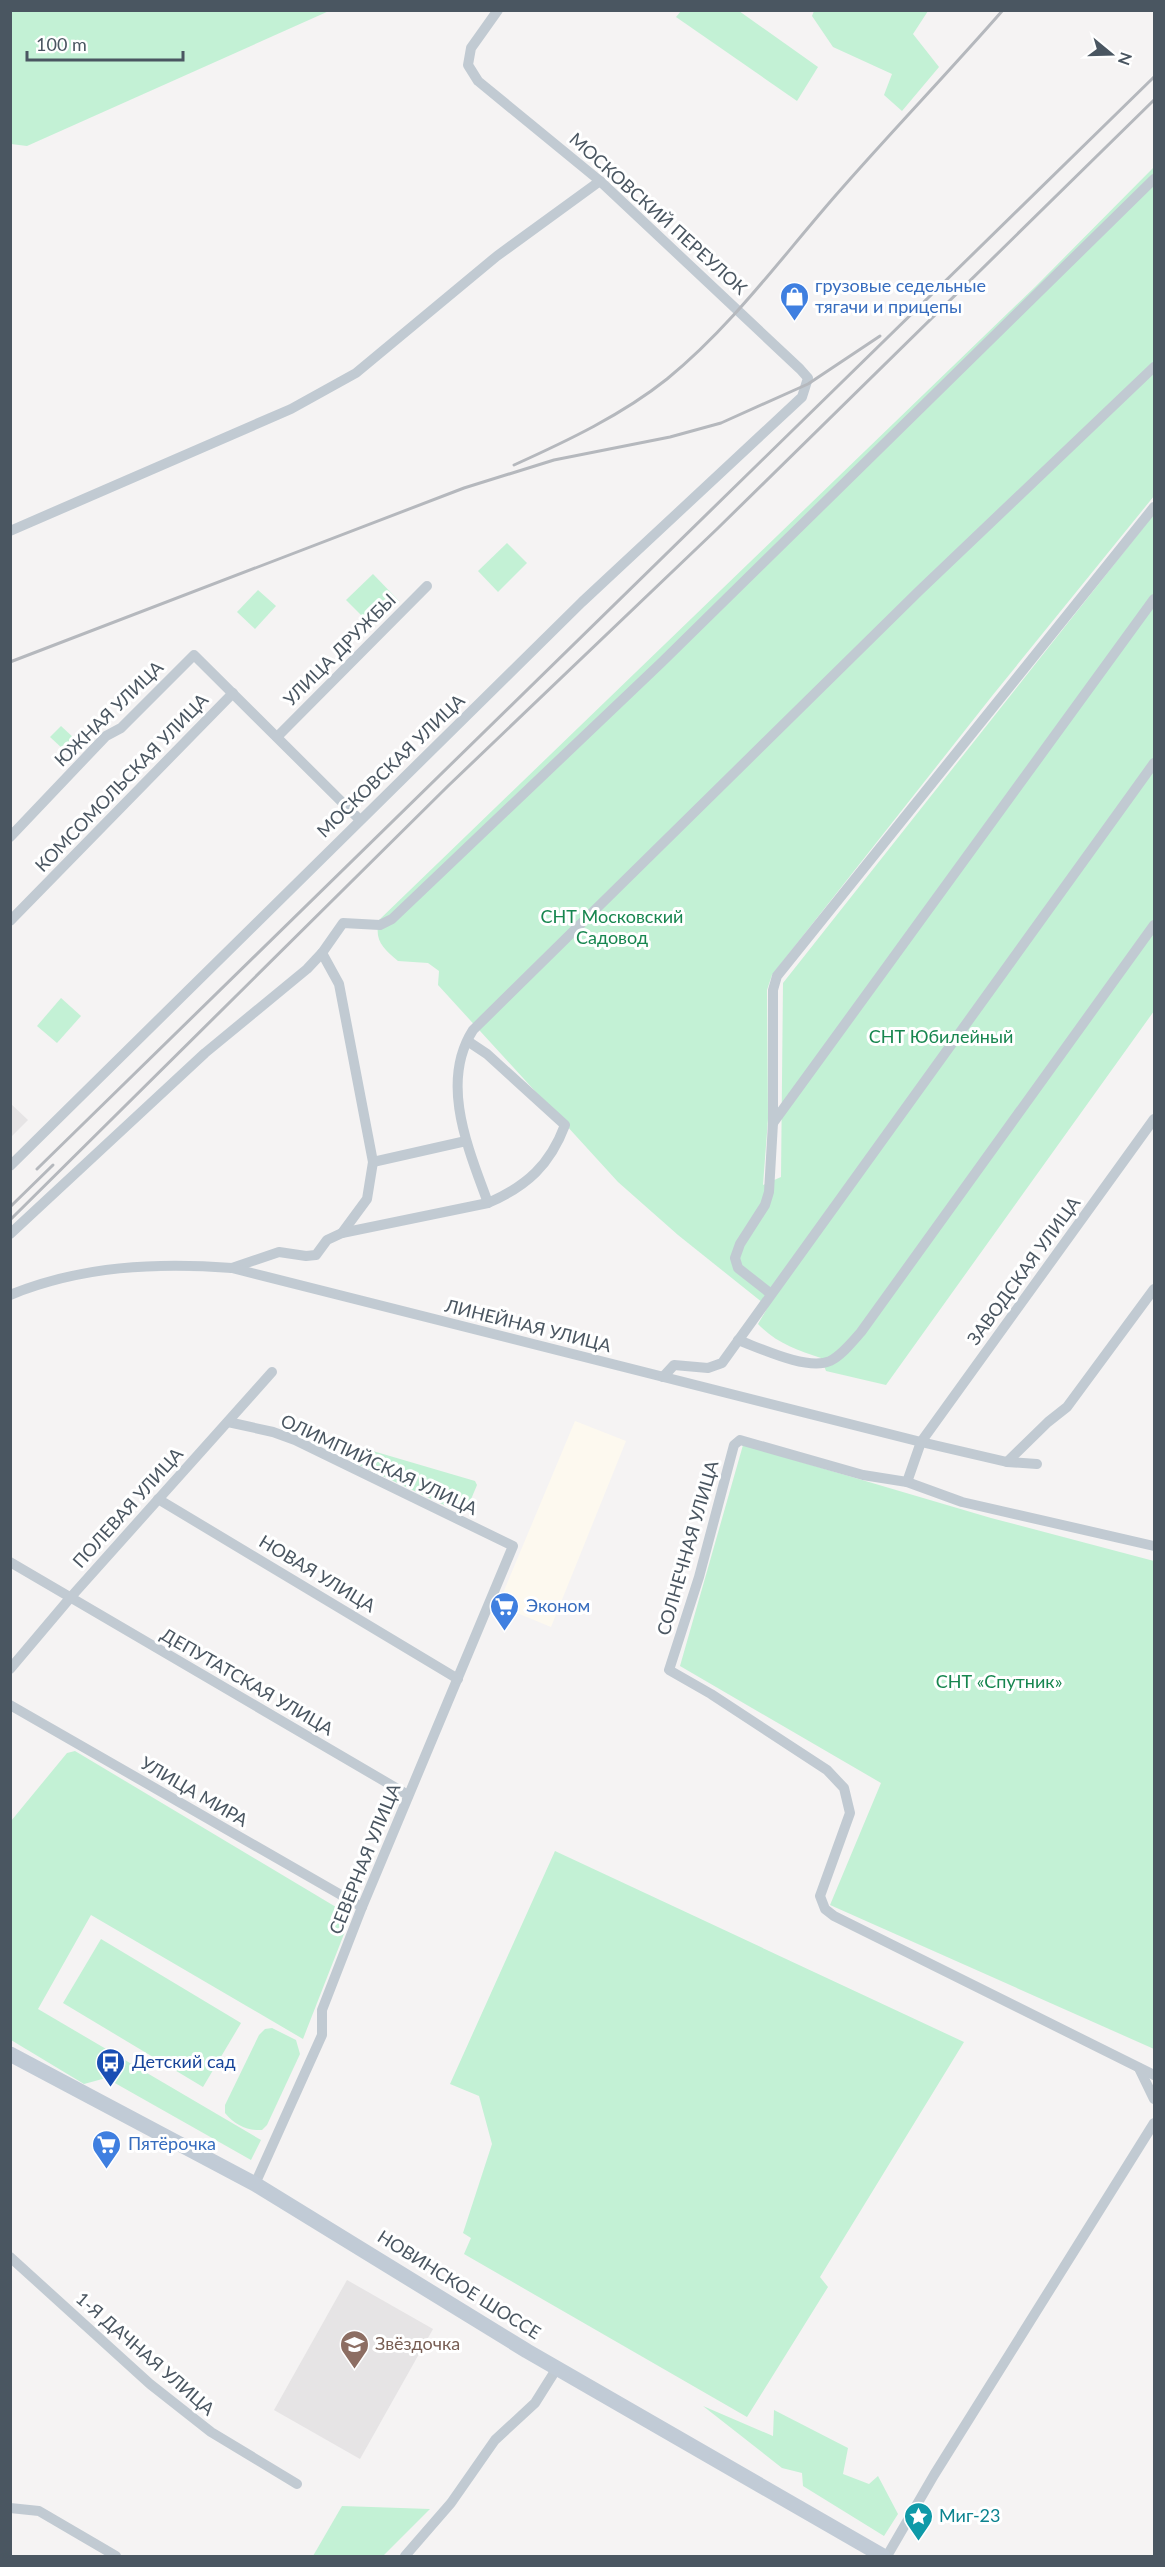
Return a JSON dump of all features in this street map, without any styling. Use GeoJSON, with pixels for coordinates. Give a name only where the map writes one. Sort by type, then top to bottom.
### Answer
{"type":"FeatureCollection","features":[{"type":"Feature","properties":{"kind":"main road","name":"НОВИНСКОЕ ШОССЕ"},"geometry":{"type":"LineString","coordinates":[[10,2054],[255,2184],[557,2368],[885,2556]]}},
{"type":"Feature","properties":{"kind":"street","name":"МОСКОВСКИЙ ПЕРЕУЛОК"},"geometry":{"type":"LineString","coordinates":[[498,10],[471,48],[468,65],[478,81],[600,181],[800,369],[808,378],[802,397]]}},
{"type":"Feature","properties":{"kind":"street"},"geometry":{"type":"LineString","coordinates":[[10,1234],[205,1053],[322,953],[343,923],[387,924],[401,912],[662,662],[1155,178]]}},
{"type":"Feature","properties":{"kind":"street"},"geometry":{"type":"LineString","coordinates":[[10,531],[291,409],[356,373],[498,256],[600,181]]}},
{"type":"Feature","properties":{"kind":"street"},"geometry":{"type":"LineString","coordinates":[[488,1203],[460,1121],[459,1070],[473,1030],[919,591],[1155,367]]}},
{"type":"Feature","properties":{"kind":"street","name":"МОСКОВСКАЯ УЛИЦА"},"geometry":{"type":"LineString","coordinates":[[10,1166],[590,595],[802,397]]}},
{"type":"Feature","properties":{"kind":"street"},"geometry":{"type":"LineString","coordinates":[[771,1294],[738,1268],[735,1258],[740,1244],[768,1198],[773,1123],[773,990],[777,976],[1155,507]]}},
{"type":"Feature","properties":{"kind":"street","name":"УЛИЦА ДРУЖБЫ"},"geometry":{"type":"LineString","coordinates":[[277,737],[427,586]]}},
{"type":"Feature","properties":{"kind":"street"},"geometry":{"type":"LineString","coordinates":[[773,1123],[1155,599]]}},
{"type":"Feature","properties":{"kind":"street","name":"ЮЖНАЯ УЛИЦА"},"geometry":{"type":"LineString","coordinates":[[10,837],[106,736],[121,728],[194,655],[232,693]]}},
{"type":"Feature","properties":{"kind":"street","name":"КОМСОМОЛЬСКАЯ УЛИЦА"},"geometry":{"type":"LineString","coordinates":[[10,921],[232,693],[360,819]]}},
{"type":"Feature","properties":{"kind":"street"},"geometry":{"type":"LineString","coordinates":[[663,1377],[674,1365],[708,1368],[718,1366],[1155,763]]}},
{"type":"Feature","properties":{"kind":"street"},"geometry":{"type":"LineString","coordinates":[[738,1340],[802,1362],[813,1363],[830,1361],[848,1346],[868,1322],[1155,925]]}},
{"type":"Feature","properties":{"kind":"street"},"geometry":{"type":"LineString","coordinates":[[322,953],[339,984],[373,1162],[367,1199],[342,1233]]}},
{"type":"Feature","properties":{"kind":"street"},"geometry":{"type":"LineString","coordinates":[[232,1268],[279,1252],[306,1257],[316,1255],[327,1240],[342,1233],[488,1203],[506,1196],[547,1161],[555,1150],[565,1125],[487,1054],[469,1042]]}},
{"type":"Feature","properties":{"kind":"street","name":"ЗАВОДСКАЯ УЛИЦА"},"geometry":{"type":"LineString","coordinates":[[907,1482],[921,1442],[1155,1119]]}},
{"type":"Feature","properties":{"kind":"street"},"geometry":{"type":"LineString","coordinates":[[373,1162],[466,1141]]}},
{"type":"Feature","properties":{"kind":"street","name":"ЛИНЕЙНАЯ УЛИЦА"},"geometry":{"type":"LineString","coordinates":[[10,1295],[78,1274],[116,1269],[165,1265],[232,1268],[921,1442],[1007,1462],[1036,1464]]}},
{"type":"Feature","properties":{"kind":"street"},"geometry":{"type":"LineString","coordinates":[[1007,1462],[1067,1407],[1155,1289]]}},
{"type":"Feature","properties":{"kind":"street","name":"ПОЛЕВАЯ УЛИЦА"},"geometry":{"type":"LineString","coordinates":[[10,1669],[70,1598],[272,1372]]}},
{"type":"Feature","properties":{"kind":"street","name":"ОЛИМПИЙСКАЯ УЛИЦА"},"geometry":{"type":"LineString","coordinates":[[228,1422],[273,1432],[295,1440],[513,1546]]}},
{"type":"Feature","properties":{"kind":"street","name":"СОЛНЕЧНАЯ УЛИЦА"},"geometry":{"type":"LineString","coordinates":[[907,1482],[862,1475],[746,1439],[740,1440],[734,1445],[728,1476],[669,1670],[711,1694],[827,1770],[844,1788],[850,1813],[820,1896],[825,1909],[881,1940],[1130,2061],[1139,2068]]}},
{"type":"Feature","properties":{"kind":"street"},"geometry":{"type":"LineString","coordinates":[[907,1482],[962,1502],[1155,1546]]}},
{"type":"Feature","properties":{"kind":"street","name":"НОВАЯ УЛИЦА"},"geometry":{"type":"LineString","coordinates":[[158,1499],[459,1679]]}},
{"type":"Feature","properties":{"kind":"street","name":"СЕВЕРНАЯ УЛИЦА"},"geometry":{"type":"LineString","coordinates":[[255,2184],[322,2035],[322,2010],[362,1907],[513,1546]]}},
{"type":"Feature","properties":{"kind":"street","name":"ДЕПУТАТСКАЯ УЛИЦА"},"geometry":{"type":"LineString","coordinates":[[10,1562],[408,1795]]}},
{"type":"Feature","properties":{"kind":"street","name":"УЛИЦА МИРА"},"geometry":{"type":"LineString","coordinates":[[10,1705],[362,1907]]}},
{"type":"Feature","properties":{"kind":"street"},"geometry":{"type":"LineString","coordinates":[[1139,2068],[1155,2075]]}},
{"type":"Feature","properties":{"kind":"street"},"geometry":{"type":"LineString","coordinates":[[1139,2068],[1155,2099]]}},
{"type":"Feature","properties":{"kind":"street"},"geometry":{"type":"LineString","coordinates":[[885,2556],[1155,2123]]}},
{"type":"Feature","properties":{"kind":"street","name":"1-Я ДАЧНАЯ УЛИЦА"},"geometry":{"type":"LineString","coordinates":[[10,2257],[150,2384],[211,2432],[297,2484]]}},
{"type":"Feature","properties":{"kind":"street"},"geometry":{"type":"LineString","coordinates":[[405,2556],[450,2503],[495,2440],[535,2403],[557,2368]]}},
{"type":"Feature","properties":{"kind":"street"},"geometry":{"type":"LineString","coordinates":[[10,2508],[39,2511],[116,2556]]}},
{"type":"Feature","properties":{"kind":"shaded area"},"geometry":{"type":"Polygon","coordinates":[[[10,1103],[28,1120],[11,1137],[10,1137],[10,1103]]]}},
{"type":"Feature","properties":{"kind":"shaded area"},"geometry":{"type":"Polygon","coordinates":[[[575,1421],[626,1441],[551,1627],[498,1605],[575,1421]]]}},
{"type":"Feature","properties":{"kind":"shaded area","name":"Звёздочка"},"geometry":{"type":"Polygon","coordinates":[[[347,2280],[433,2329],[360,2459],[274,2410],[347,2280]]]}},
{"type":"Feature","properties":{"kind":"green space"},"geometry":{"type":"Polygon","coordinates":[[[11,10],[329,11],[27,146],[11,144],[11,10]]]}},
{"type":"Feature","properties":{"kind":"green space"},"geometry":{"type":"Polygon","coordinates":[[[681,11],[739,11],[818,67],[797,101],[676,17],[681,11]]]}},
{"type":"Feature","properties":{"kind":"green space"},"geometry":{"type":"Polygon","coordinates":[[[814,11],[928,11],[913,34],[939,67],[902,111],[884,95],[892,74],[833,47],[812,16],[814,11]]]}},
{"type":"Feature","properties":{"kind":"green space","name":"СНТ Московский Садовод"},"geometry":{"type":"Polygon","coordinates":[[[1154,167],[1154,496],[992,696],[772,975],[767,990],[768,1119],[763,1185],[781,1177],[783,983],[1154,514],[1154,1011],[886,1385],[826,1371],[821,1358],[787,1345],[765,1331],[758,1324],[768,1307],[678,1235],[618,1182],[438,985],[439,971],[428,963],[398,961],[388,952],[379,939],[379,920],[1036,286],[1154,167]]]}},
{"type":"Feature","properties":{"kind":"green space"},"geometry":{"type":"Polygon","coordinates":[[[507,543],[527,563],[498,592],[478,571],[507,543]]]}},
{"type":"Feature","properties":{"kind":"green space"},"geometry":{"type":"Polygon","coordinates":[[[373,574],[399,601],[373,627],[346,600],[373,574]]]}},
{"type":"Feature","properties":{"kind":"green space"},"geometry":{"type":"Polygon","coordinates":[[[258,590],[276,606],[255,629],[237,612],[258,590]]]}},
{"type":"Feature","properties":{"kind":"green space"},"geometry":{"type":"Polygon","coordinates":[[[61,726],[75,739],[64,750],[50,737],[61,726]]]}},
{"type":"Feature","properties":{"kind":"green space"},"geometry":{"type":"Polygon","coordinates":[[[61,998],[81,1016],[57,1043],[37,1026],[61,998]]]}},
{"type":"Feature","properties":{"kind":"green space","name":"СНТ «Спутник»"},"geometry":{"type":"Polygon","coordinates":[[[743,1445],[991,1518],[1154,1561],[1154,2049],[830,1905],[881,1783],[680,1666],[743,1445]]]}},
{"type":"Feature","properties":{"kind":"green space"},"geometry":{"type":"Polygon","coordinates":[[[366,1449],[475,1481],[477,1485],[469,1504],[459,1512],[355,1463],[355,1455],[366,1449]]]}},
{"type":"Feature","properties":{"kind":"green space"},"geometry":{"type":"Polygon","coordinates":[[[75,1751],[351,1916],[303,2039],[91,1915],[38,2009],[261,2140],[251,2160],[106,2078],[84,2084],[11,2040],[11,1821],[67,1753],[75,1751]]]}},
{"type":"Feature","properties":{"kind":"green space"},"geometry":{"type":"Polygon","coordinates":[[[555,1851],[964,2042],[820,2277],[828,2287],[747,2417],[464,2254],[471,2238],[463,2233],[492,2144],[479,2096],[450,2084],[555,1851]]]}},
{"type":"Feature","properties":{"kind":"green space"},"geometry":{"type":"Polygon","coordinates":[[[101,1939],[241,2023],[203,2087],[63,2003],[101,1939]]]}},
{"type":"Feature","properties":{"kind":"green space"},"geometry":{"type":"Polygon","coordinates":[[[272,2028],[296,2040],[300,2054],[267,2125],[262,2130],[251,2129],[237,2124],[229,2117],[225,2113],[225,2105],[259,2035],[265,2029],[272,2028]]]}},
{"type":"Feature","properties":{"kind":"green space"},"geometry":{"type":"Polygon","coordinates":[[[703,2406],[773,2436],[774,2410],[848,2448],[843,2474],[869,2484],[878,2476],[898,2514],[884,2536],[803,2486],[802,2473],[782,2468],[703,2406]]]}},
{"type":"Feature","properties":{"kind":"green space"},"geometry":{"type":"Polygon","coordinates":[[[342,2506],[430,2509],[383,2556],[313,2556],[342,2506]]]}},
{"type":"Feature","properties":{"kind":"railway"},"geometry":{"type":"LineString","coordinates":[[514,465],[613,416],[650,392],[691,358],[735,314],[856,172],[1003,10]]}},
{"type":"Feature","properties":{"kind":"railway"},"geometry":{"type":"LineString","coordinates":[[37,1169],[1154,77]]}},
{"type":"Feature","properties":{"kind":"railway"},"geometry":{"type":"LineString","coordinates":[[10,1220],[448,786],[717,529],[1154,100]]}},
{"type":"Feature","properties":{"kind":"railway"},"geometry":{"type":"LineString","coordinates":[[10,662],[464,488],[554,460],[670,437],[721,423],[808,384],[880,336]]}},
{"type":"Feature","properties":{"kind":"railway"},"geometry":{"type":"LineString","coordinates":[[10,1207],[53,1165]]}},
{"type":"Feature","properties":{"kind":"place","name":"грузовые седельные тягачи и прицепы"},"geometry":{"type":"Point","coordinates":[794,322]}},
{"type":"Feature","properties":{"kind":"place","name":"Эконом"},"geometry":{"type":"Point","coordinates":[505,1632]}},
{"type":"Feature","properties":{"kind":"place","name":"Детский сад"},"geometry":{"type":"Point","coordinates":[111,2088]}},
{"type":"Feature","properties":{"kind":"place","name":"Пятёрочка"},"geometry":{"type":"Point","coordinates":[107,2170]}},
{"type":"Feature","properties":{"kind":"place","name":"Звёздочка"},"geometry":{"type":"Point","coordinates":[354,2370]}},
{"type":"Feature","properties":{"kind":"place","name":"Миг-23"},"geometry":{"type":"Point","coordinates":[918,2542]}},
{"type":"Feature","properties":{"kind":"park label","name":"СНТ Юбилейный"},"geometry":{"type":"Point","coordinates":[941,1037]}}]}
